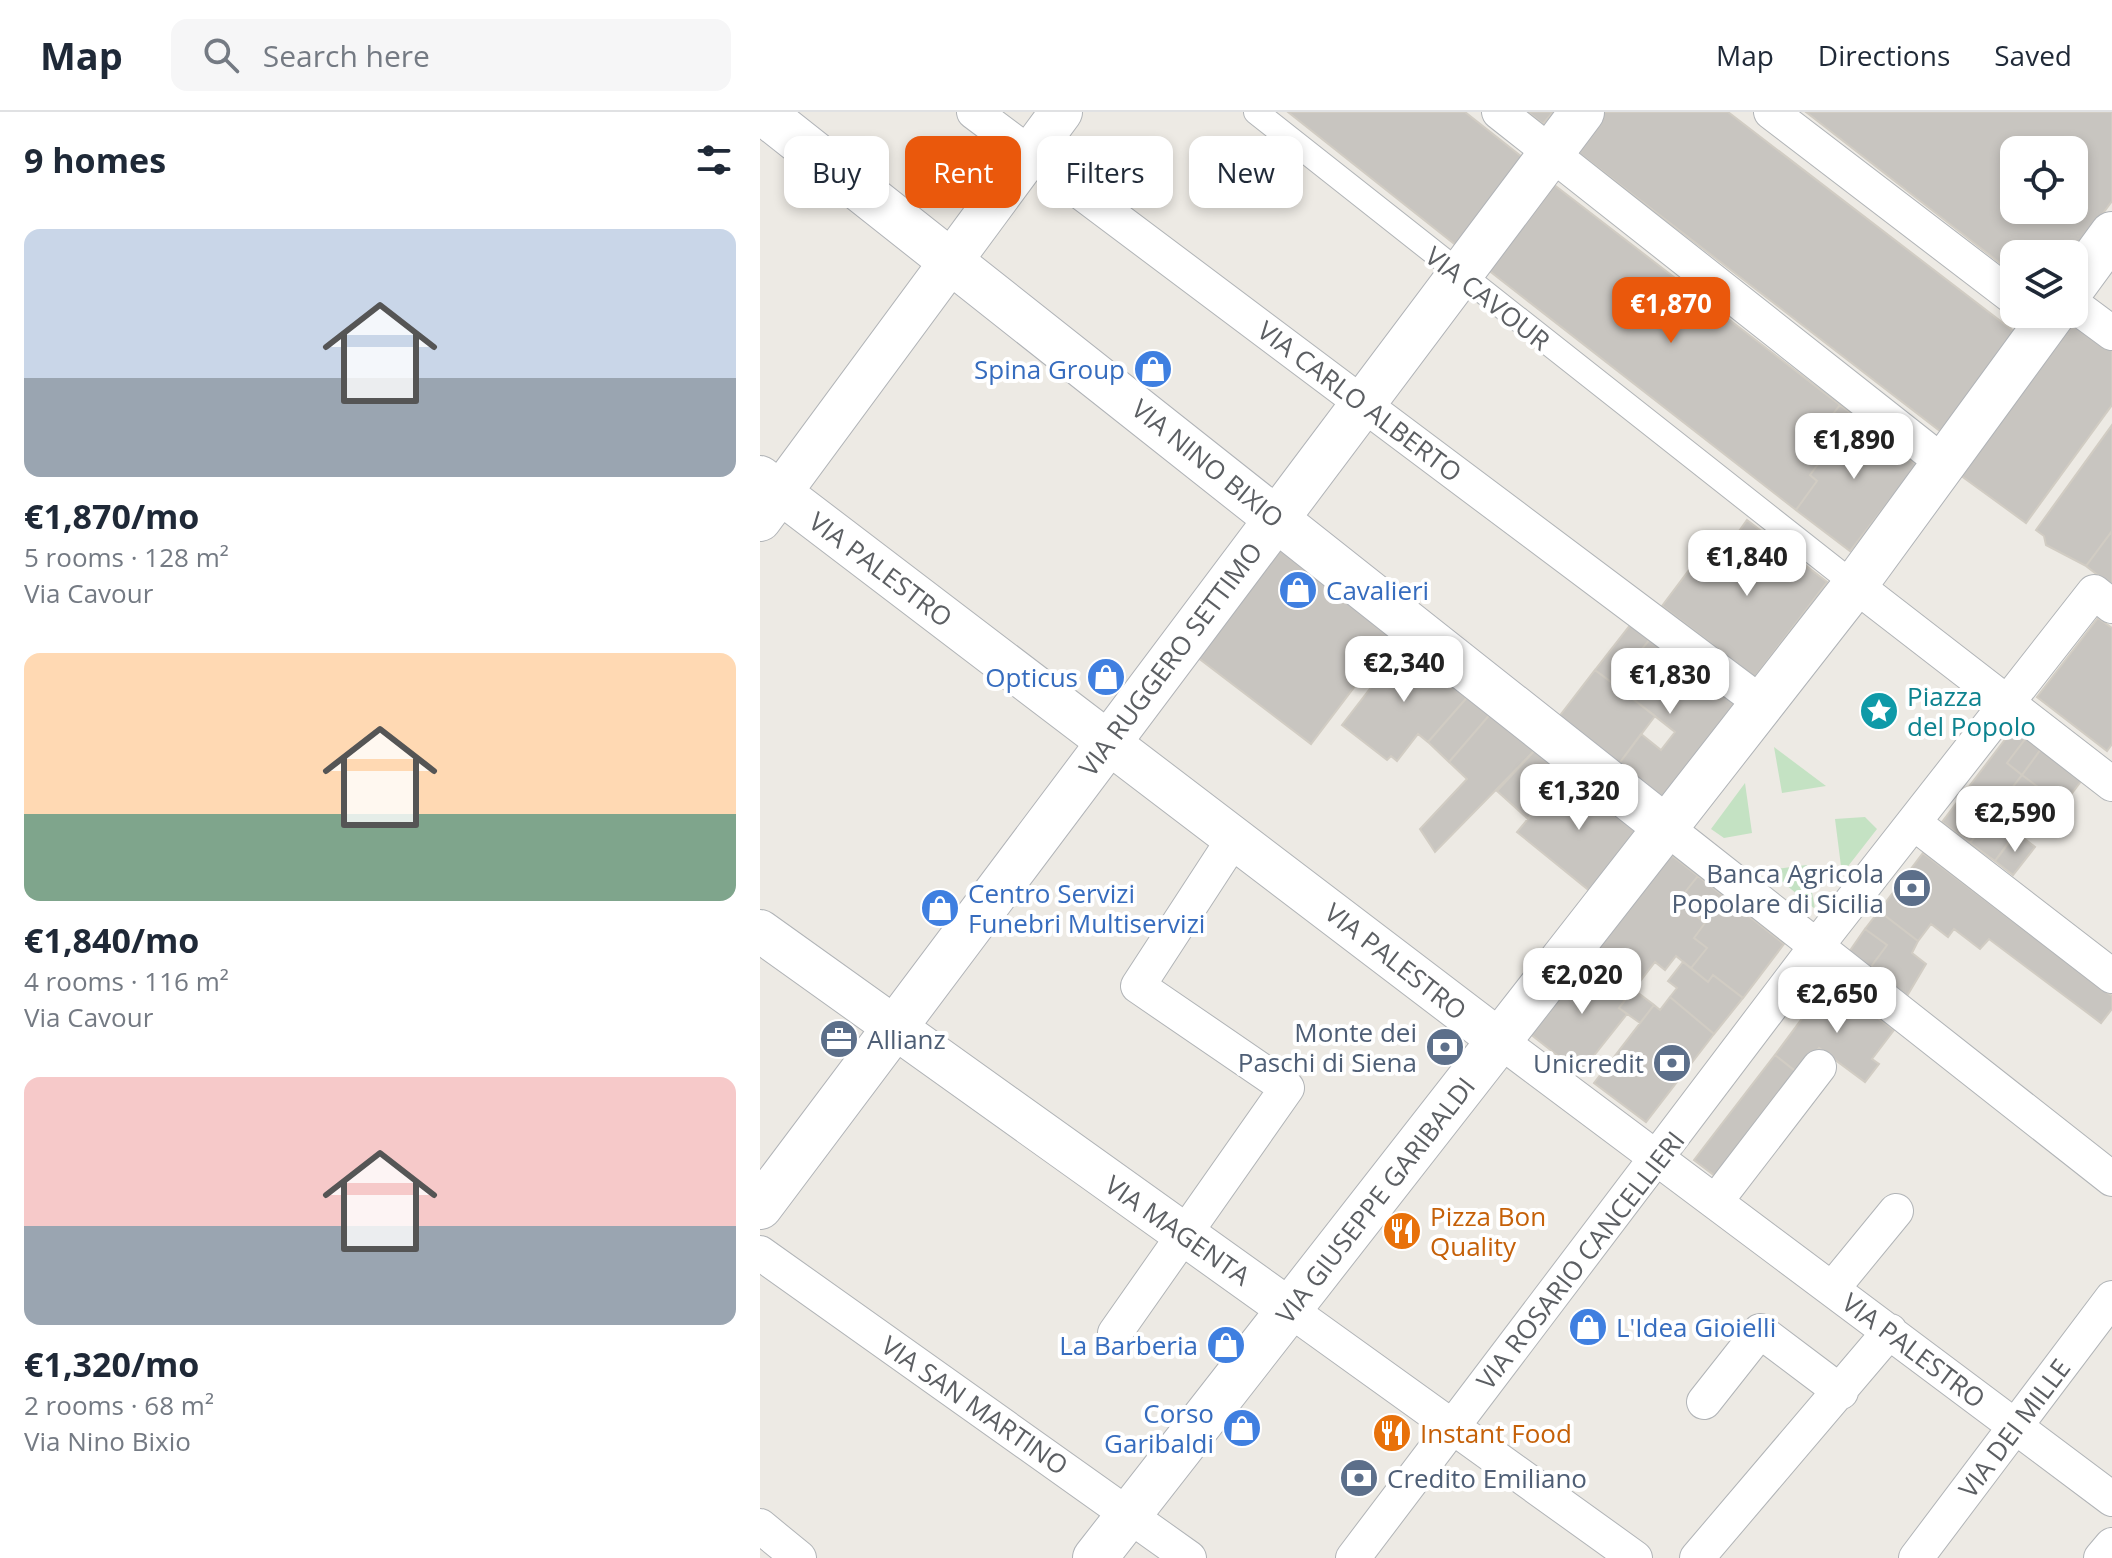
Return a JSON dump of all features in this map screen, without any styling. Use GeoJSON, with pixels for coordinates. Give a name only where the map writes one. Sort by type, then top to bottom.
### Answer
{"type":"FeatureCollection","features":[{"type":"Feature","properties":{"kind":"main road","name":"VIA NINO BIXIO"},"geometry":{"type":"LineString","coordinates":[[762,112],[954,260],[1275,516],[1656,827]]}},
{"type":"Feature","properties":{"kind":"main road","name":"VIA RUGGERO SETTIMO"},"geometry":{"type":"LineString","coordinates":[[760,1207],[1275,516],[1582,112]]}},
{"type":"Feature","properties":{"kind":"main road"},"geometry":{"type":"LineString","coordinates":[[2088,267],[2112,234]]}},
{"type":"Feature","properties":{"kind":"main road"},"geometry":{"type":"LineString","coordinates":[[1946,465],[2034,328]]}},
{"type":"Feature","properties":{"kind":"main road","name":"VIA GIUSEPPE GARIBALDI"},"geometry":{"type":"LineString","coordinates":[[1095,1558],[1499,1040],[1845,578],[1946,465]]}},
{"type":"Feature","properties":{"kind":"street","name":"VIA CARLO ALBERTO"},"geometry":{"type":"LineString","coordinates":[[974,112],[1753,698]]}},
{"type":"Feature","properties":{"kind":"street"},"geometry":{"type":"LineString","coordinates":[[767,497],[954,260],[1061,112]]}},
{"type":"Feature","properties":{"kind":"street","name":"VIA CAVOUR"},"geometry":{"type":"LineString","coordinates":[[1256,112],[1845,578]]}},
{"type":"Feature","properties":{"kind":"street"},"geometry":{"type":"LineString","coordinates":[[1499,112],[1946,465]]}},
{"type":"Feature","properties":{"kind":"street"},"geometry":{"type":"LineString","coordinates":[[1771,112],[2000,278]]}},
{"type":"Feature","properties":{"kind":"street"},"geometry":{"type":"LineString","coordinates":[[2088,325],[2112,333]]}},
{"type":"Feature","properties":{"kind":"street","name":"VIA PALESTRO"},"geometry":{"type":"LineString","coordinates":[[767,497],[1108,742],[1657,1160],[2112,1499]]}},
{"type":"Feature","properties":{"kind":"street"},"geometry":{"type":"LineString","coordinates":[[1845,578],[2112,784]]}},
{"type":"Feature","properties":{"kind":"street","name":"VIA ROSARIO CANCELLIERI"},"geometry":{"type":"LineString","coordinates":[[1353,1558],[1657,1160],[1923,831],[2015,710],[2094,592],[2110,605]]}},
{"type":"Feature","properties":{"kind":"street"},"geometry":{"type":"LineString","coordinates":[[1656,827],[1820,959],[2112,1179]]}},
{"type":"Feature","properties":{"kind":"street"},"geometry":{"type":"LineString","coordinates":[[1923,831],[2112,976]]}},
{"type":"Feature","properties":{"kind":"street"},"geometry":{"type":"LineString","coordinates":[[1115,1333],[1287,1088],[1138,986],[1235,837]]}},
{"type":"Feature","properties":{"kind":"street","name":"VIA MAGENTA"},"geometry":{"type":"LineString","coordinates":[[760,931],[1452,1426],[1627,1556]]}},
{"type":"Feature","properties":{"kind":"street"},"geometry":{"type":"LineString","coordinates":[[1716,1201],[1819,1067]]}},
{"type":"Feature","properties":{"kind":"street"},"geometry":{"type":"LineString","coordinates":[[1832,1289],[1896,1211]]}},
{"type":"Feature","properties":{"kind":"street","name":"VIA SAN MARTINO"},"geometry":{"type":"LineString","coordinates":[[760,1253],[1189,1558]]}},
{"type":"Feature","properties":{"kind":"street","name":"VIA DEI MILLE"},"geometry":{"type":"LineString","coordinates":[[1916,1558],[2112,1298]]}},
{"type":"Feature","properties":{"kind":"street"},"geometry":{"type":"LineString","coordinates":[[1704,1402],[1760,1331],[1841,1392]]}},
{"type":"Feature","properties":{"kind":"street"},"geometry":{"type":"LineString","coordinates":[[1697,1558],[1890,1331]]}},
{"type":"Feature","properties":{"kind":"street"},"geometry":{"type":"LineString","coordinates":[[760,1526],[799,1558]]}},
{"type":"Feature","properties":{"kind":"street"},"geometry":{"type":"LineString","coordinates":[[2101,1558],[2112,1545]]}},
{"type":"Feature","properties":{"kind":"green space"},"geometry":{"type":"Polygon","coordinates":[[[1774,747],[1826,786],[1782,793],[1774,747]]]}},
{"type":"Feature","properties":{"kind":"green space"},"geometry":{"type":"Polygon","coordinates":[[[1745,783],[1752,833],[1724,838],[1711,829],[1745,783]]]}},
{"type":"Feature","properties":{"kind":"green space"},"geometry":{"type":"Polygon","coordinates":[[[1865,817],[1877,829],[1842,874],[1835,819],[1865,817]]]}},
{"type":"Feature","properties":{"kind":"green space"},"geometry":{"type":"Polygon","coordinates":[[[1807,865],[1815,909],[1768,870],[1807,865]]]}},
{"type":"Feature","properties":{"kind":"building"},"geometry":{"type":"Polygon","coordinates":[[[1288,112],[1465,112],[1522,157],[1457,246],[1288,112]]]}},
{"type":"Feature","properties":{"kind":"building"},"geometry":{"type":"Polygon","coordinates":[[[1528,112],[1553,112],[1543,124],[1528,112]]]}},
{"type":"Feature","properties":{"kind":"building"},"geometry":{"type":"Polygon","coordinates":[[[1604,112],[1728,112],[2000,321],[2000,328],[2009,328],[2016,333],[1940,431],[1575,150],[1604,112]]]}},
{"type":"Feature","properties":{"kind":"building"},"geometry":{"type":"Polygon","coordinates":[[[1806,112],[2112,112],[2112,201],[2083,240],[2000,240],[2000,263],[1806,112]]]}},
{"type":"Feature","properties":{"kind":"building"},"geometry":{"type":"Polygon","coordinates":[[[1553,184],[1840,405],[1823,427],[1849,447],[1839,460],[1827,452],[1810,475],[1817,481],[1796,510],[1487,269],[1553,184]]]}},
{"type":"Feature","properties":{"kind":"building"},"geometry":{"type":"Polygon","coordinates":[[[2088,326],[2112,343],[2112,405],[2026,523],[1960,475],[2068,328],[2088,326]]]}},
{"type":"Feature","properties":{"kind":"building"},"geometry":{"type":"Polygon","coordinates":[[[1840,405],[1917,465],[1850,551],[1796,510],[1817,481],[1810,475],[1827,452],[1839,460],[1849,447],[1823,427],[1840,405]]]}},
{"type":"Feature","properties":{"kind":"building"},"geometry":{"type":"Polygon","coordinates":[[[2112,425],[2112,531],[2086,566],[2046,545],[2044,536],[2036,530],[2112,425]]]}},
{"type":"Feature","properties":{"kind":"building"},"geometry":{"type":"Polygon","coordinates":[[[1747,520],[1827,582],[1755,677],[1662,606],[1692,566],[1705,579],[1747,520]]]}},
{"type":"Feature","properties":{"kind":"building"},"geometry":{"type":"Polygon","coordinates":[[[2112,531],[2112,586],[2086,566],[2112,531]]]}},
{"type":"Feature","properties":{"kind":"building"},"geometry":{"type":"Polygon","coordinates":[[[1280,548],[1404,642],[1377,676],[1368,669],[1311,744],[1197,657],[1280,548]]]}},
{"type":"Feature","properties":{"kind":"building"},"geometry":{"type":"Polygon","coordinates":[[[2098,618],[2112,628],[2112,744],[2107,751],[2037,697],[2098,618]]]}},
{"type":"Feature","properties":{"kind":"building"},"geometry":{"type":"Polygon","coordinates":[[[1631,624],[1650,639],[1614,684],[1595,670],[1631,624]]]}},
{"type":"Feature","properties":{"kind":"building"},"geometry":{"type":"Polygon","coordinates":[[[1650,639],[1735,705],[1662,799],[1618,765],[1641,734],[1661,750],[1675,732],[1614,684],[1650,639]]]}},
{"type":"Feature","properties":{"kind":"building"},"geometry":{"type":"Polygon","coordinates":[[[1404,642],[1470,694],[1428,742],[1418,734],[1397,761],[1391,756],[1387,760],[1342,725],[1372,686],[1362,678],[1368,669],[1377,676],[1404,642]]]}},
{"type":"Feature","properties":{"kind":"building"},"geometry":{"type":"Polygon","coordinates":[[[1595,670],[1655,716],[1618,765],[1558,718],[1595,670]]]}},
{"type":"Feature","properties":{"kind":"building"},"geometry":{"type":"Polygon","coordinates":[[[1470,694],[1492,712],[1449,762],[1428,742],[1470,694]]]}},
{"type":"Feature","properties":{"kind":"building"},"geometry":{"type":"Polygon","coordinates":[[[1492,712],[1537,748],[1435,852],[1420,829],[1467,779],[1449,762],[1492,712]]]}},
{"type":"Feature","properties":{"kind":"building"},"geometry":{"type":"Polygon","coordinates":[[[2013,729],[2026,738],[2007,763],[2022,775],[1970,843],[1942,822],[2013,729]]]}},
{"type":"Feature","properties":{"kind":"building"},"geometry":{"type":"Polygon","coordinates":[[[2026,738],[2041,749],[2022,775],[2007,763],[2026,738]]]}},
{"type":"Feature","properties":{"kind":"building"},"geometry":{"type":"Polygon","coordinates":[[[1537,748],[1567,772],[1528,819],[1497,791],[1537,748]]]}},
{"type":"Feature","properties":{"kind":"building"},"geometry":{"type":"Polygon","coordinates":[[[2041,749],[2082,780],[2057,813],[2041,800],[2046,793],[2022,775],[2041,749]]]}},
{"type":"Feature","properties":{"kind":"building"},"geometry":{"type":"Polygon","coordinates":[[[1567,772],[1640,832],[1591,892],[1517,832],[1567,772]]]}},
{"type":"Feature","properties":{"kind":"building"},"geometry":{"type":"Polygon","coordinates":[[[2022,775],[2046,793],[1995,861],[1970,843],[2022,775]]]}},
{"type":"Feature","properties":{"kind":"building"},"geometry":{"type":"Polygon","coordinates":[[[2016,832],[2035,847],[2013,875],[1995,861],[2016,832]]]}},
{"type":"Feature","properties":{"kind":"building"},"geometry":{"type":"Polygon","coordinates":[[[1923,853],[2112,996],[2112,1009],[2101,1023],[1989,939],[1980,949],[1954,929],[1948,937],[1931,924],[1918,941],[1879,911],[1923,853]]]}},
{"type":"Feature","properties":{"kind":"building"},"geometry":{"type":"Polygon","coordinates":[[[1670,854],[1698,876],[1678,901],[1705,923],[1694,938],[1707,948],[1691,968],[1676,956],[1665,970],[1655,962],[1631,993],[1587,958],[1670,854]]]}},
{"type":"Feature","properties":{"kind":"building"},"geometry":{"type":"Polygon","coordinates":[[[1698,876],[1784,944],[1743,998],[1713,975],[1708,982],[1691,968],[1707,948],[1694,938],[1705,923],[1678,901],[1698,876]]]}},
{"type":"Feature","properties":{"kind":"building"},"geometry":{"type":"Polygon","coordinates":[[[1879,911],[1918,941],[1912,953],[1926,964],[1907,996],[1870,968],[1887,945],[1865,929],[1879,911]]]}},
{"type":"Feature","properties":{"kind":"building"},"geometry":{"type":"Polygon","coordinates":[[[1865,929],[1887,945],[1870,968],[1849,952],[1865,929]]]}},
{"type":"Feature","properties":{"kind":"building"},"geometry":{"type":"Polygon","coordinates":[[[1587,958],[1631,993],[1619,1008],[1627,1014],[1580,1073],[1529,1033],[1587,958]]]}},
{"type":"Feature","properties":{"kind":"building"},"geometry":{"type":"Polygon","coordinates":[[[1683,962],[1708,982],[1713,975],[1743,998],[1714,1034],[1670,997],[1677,988],[1668,981],[1683,962]]]}},
{"type":"Feature","properties":{"kind":"building"},"geometry":{"type":"Polygon","coordinates":[[[1829,982],[1894,1030],[1872,1059],[1879,1064],[1865,1082],[1819,1048],[1799,1074],[1775,1055],[1829,982]]]}},
{"type":"Feature","properties":{"kind":"building"},"geometry":{"type":"Polygon","coordinates":[[[1633,989],[1654,1005],[1640,1023],[1619,1008],[1633,989]]]}},
{"type":"Feature","properties":{"kind":"building"},"geometry":{"type":"Polygon","coordinates":[[[1670,997],[1714,1034],[1646,1122],[1594,1083],[1654,1005],[1660,1010],[1670,997]]]}},
{"type":"Feature","properties":{"kind":"building"},"geometry":{"type":"Polygon","coordinates":[[[1775,1055],[1799,1074],[1719,1179],[1694,1160],[1775,1055]]]}},
{"type":"Feature","properties":{"kind":"place","name":"Spina Group"},"geometry":{"type":"Point","coordinates":[1153,369]}},
{"type":"Feature","properties":{"kind":"place","name":"Cavalieri"},"geometry":{"type":"Point","coordinates":[1298,590]}},
{"type":"Feature","properties":{"kind":"place","name":"Opticus"},"geometry":{"type":"Point","coordinates":[1106,677]}},
{"type":"Feature","properties":{"kind":"place","name":"Piazza del Popolo"},"geometry":{"type":"Point","coordinates":[1879,711]}},
{"type":"Feature","properties":{"kind":"place","name":"Banca Agricola Popolare di Sicilia"},"geometry":{"type":"Point","coordinates":[1912,888]}},
{"type":"Feature","properties":{"kind":"place","name":"Centro Servizi Funebri Multiservizi"},"geometry":{"type":"Point","coordinates":[940,908]}},
{"type":"Feature","properties":{"kind":"place","name":"Allianz"},"geometry":{"type":"Point","coordinates":[839,1039]}},
{"type":"Feature","properties":{"kind":"place","name":"Monte dei Paschi di Siena"},"geometry":{"type":"Point","coordinates":[1445,1047]}},
{"type":"Feature","properties":{"kind":"place","name":"Unicredit"},"geometry":{"type":"Point","coordinates":[1672,1063]}},
{"type":"Feature","properties":{"kind":"place","name":"Pizza Bon Quality"},"geometry":{"type":"Point","coordinates":[1402,1231]}},
{"type":"Feature","properties":{"kind":"place","name":"L'Idea Gioielli"},"geometry":{"type":"Point","coordinates":[1588,1327]}},
{"type":"Feature","properties":{"kind":"place","name":"La Barberia"},"geometry":{"type":"Point","coordinates":[1226,1345]}},
{"type":"Feature","properties":{"kind":"place","name":"Corso Garibaldi"},"geometry":{"type":"Point","coordinates":[1242,1428]}},
{"type":"Feature","properties":{"kind":"place","name":"Instant Food"},"geometry":{"type":"Point","coordinates":[1392,1433]}},
{"type":"Feature","properties":{"kind":"place","name":"Credito Emiliano"},"geometry":{"type":"Point","coordinates":[1359,1478]}}]}
